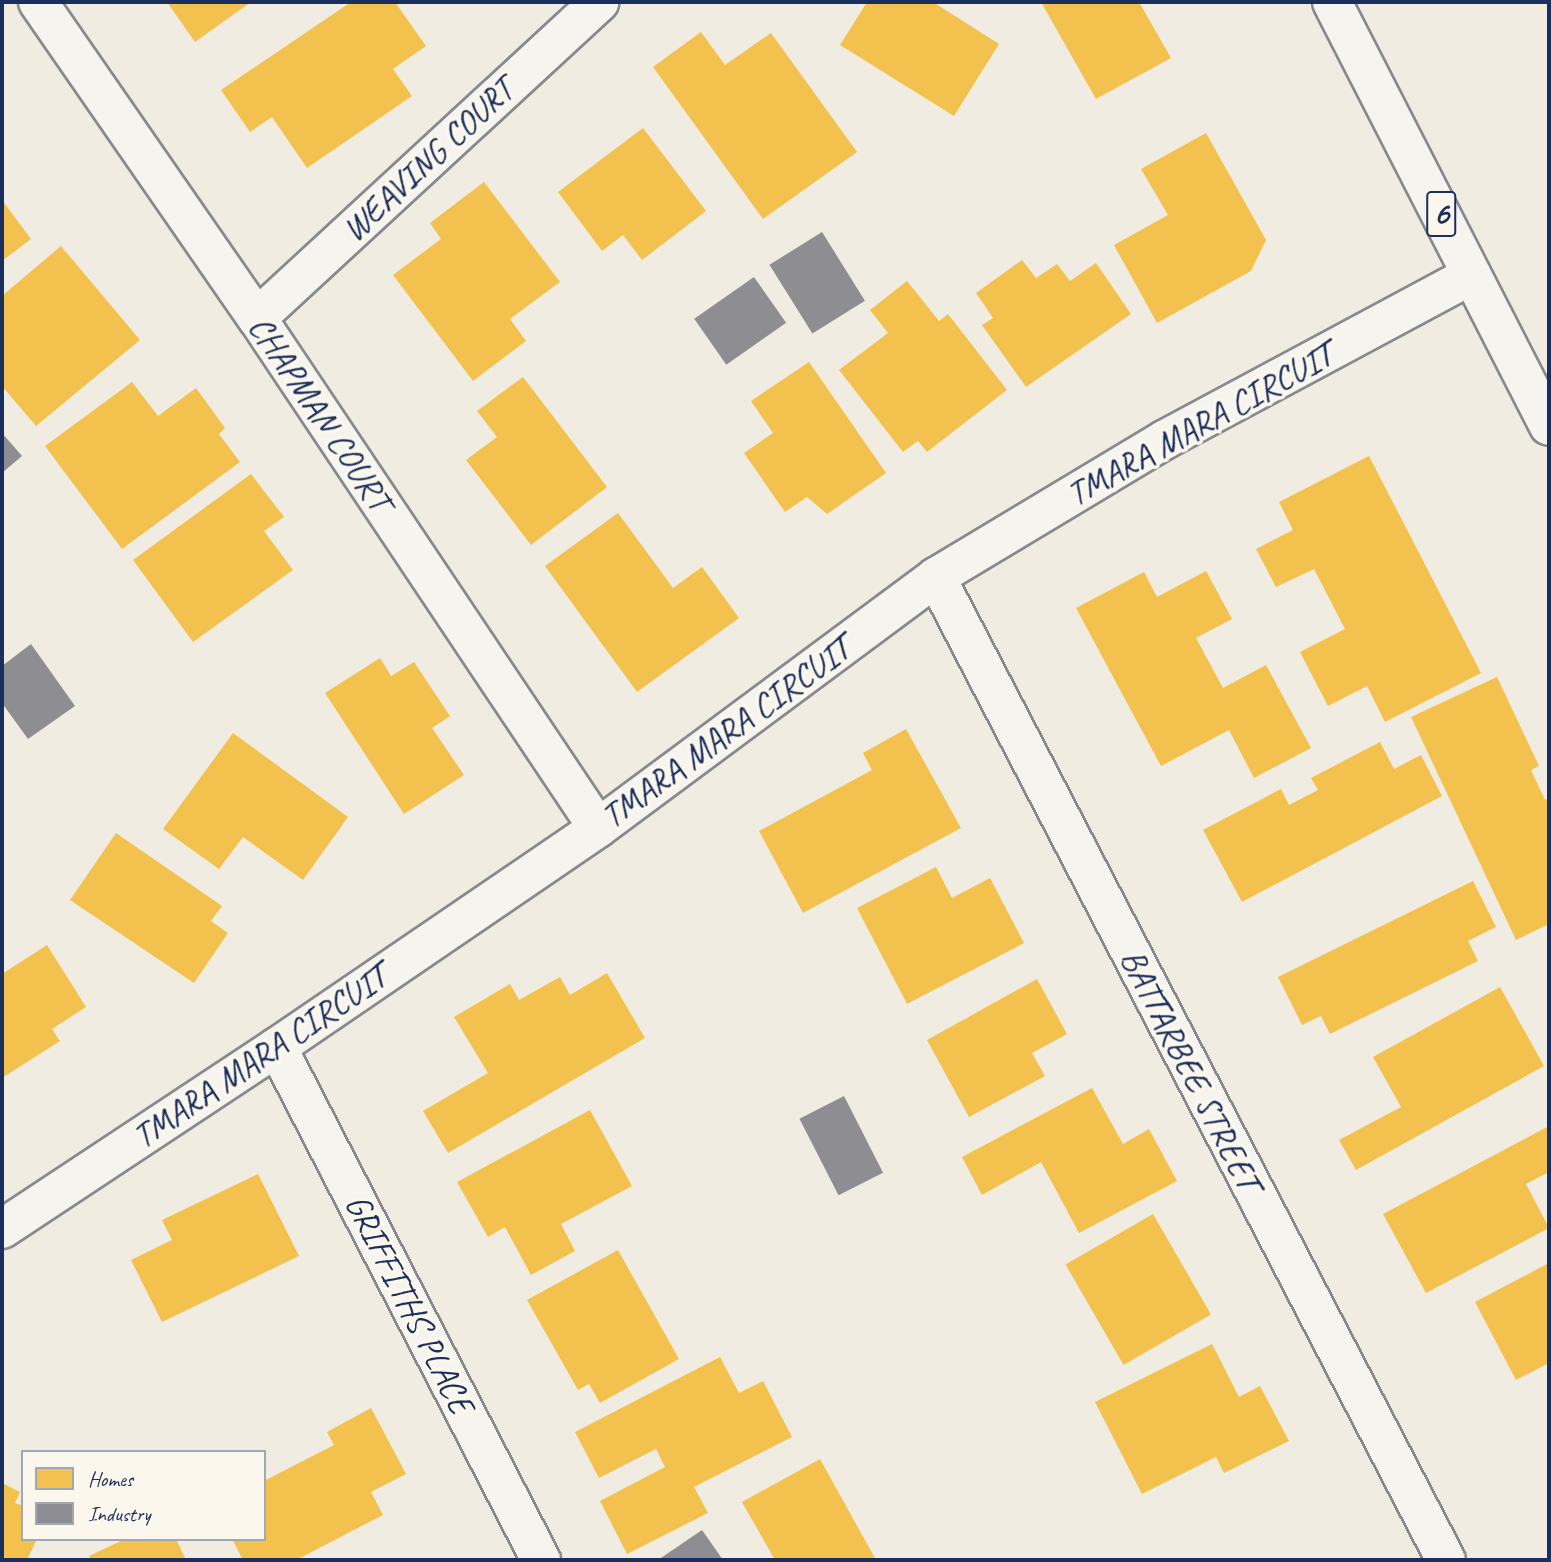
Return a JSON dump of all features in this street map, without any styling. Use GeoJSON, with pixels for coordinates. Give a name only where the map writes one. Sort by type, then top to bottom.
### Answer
{"type":"FeatureCollection","features":[{"type":"Feature","properties":{"kind":"street","name":"CHAPMAN COURT"},"geometry":{"type":"LineString","coordinates":[[38,2],[257,318],[598,828]]}},
{"type":"Feature","properties":{"kind":"street","name":"WEAVING COURT"},"geometry":{"type":"LineString","coordinates":[[257,318],[599,2]]}},
{"type":"Feature","properties":{"kind":"street","name":"6"},"geometry":{"type":"LineString","coordinates":[[1332,2],[1549,426]]}},
{"type":"Feature","properties":{"kind":"street","name":"TMARA MARA CIRCUIT"},"geometry":{"type":"LineString","coordinates":[[2,1229],[277,1047],[598,828],[936,578],[1164,440],[1472,275]]}},
{"type":"Feature","properties":{"kind":"street","name":"BATTARBEE STREET"},"geometry":{"type":"LineString","coordinates":[[936,578],[1446,1560]]}},
{"type":"Feature","properties":{"kind":"street","name":"GRIFFITHS PLACE"},"geometry":{"type":"LineString","coordinates":[[277,1047],[541,1560]]}},
{"type":"Feature","properties":{"kind":"building: Homes"},"geometry":{"type":"Polygon","coordinates":[[[167,2],[251,2],[195,42],[167,2]]]}},
{"type":"Feature","properties":{"kind":"building: Homes"},"geometry":{"type":"Polygon","coordinates":[[[351,2],[395,2],[426,46],[393,69],[412,96],[307,168],[272,117],[250,132],[221,90],[351,2]]]}},
{"type":"Feature","properties":{"kind":"building: Homes"},"geometry":{"type":"Polygon","coordinates":[[[867,2],[933,2],[999,44],[954,116],[840,45],[867,2]]]}},
{"type":"Feature","properties":{"kind":"building: Homes"},"geometry":{"type":"Polygon","coordinates":[[[1041,2],[1139,2],[1171,58],[1096,99],[1041,2]]]}},
{"type":"Feature","properties":{"kind":"building: Homes"},"geometry":{"type":"Polygon","coordinates":[[[701,32],[725,65],[771,33],[857,152],[763,219],[653,67],[701,32]]]}},
{"type":"Feature","properties":{"kind":"building: Homes"},"geometry":{"type":"Polygon","coordinates":[[[643,128],[706,211],[642,260],[623,235],[602,251],[558,192],[643,128]]]}},
{"type":"Feature","properties":{"kind":"building: Homes"},"geometry":{"type":"Polygon","coordinates":[[[1206,133],[1266,240],[1251,271],[1157,323],[1114,245],[1168,215],[1141,169],[1206,133]]]}},
{"type":"Feature","properties":{"kind":"building: Homes"},"geometry":{"type":"Polygon","coordinates":[[[484,182],[560,282],[510,319],[526,341],[473,381],[393,275],[441,239],[430,223],[484,182]]]}},
{"type":"Feature","properties":{"kind":"building: Homes"},"geometry":{"type":"Polygon","coordinates":[[[2,200],[31,239],[2,261],[2,200]]]}},
{"type":"Feature","properties":{"kind":"building: Homes"},"geometry":{"type":"Polygon","coordinates":[[[61,246],[140,340],[36,426],[2,386],[2,296],[61,246]]]}},
{"type":"Feature","properties":{"kind":"building: Homes"},"geometry":{"type":"Polygon","coordinates":[[[1022,260],[1036,278],[1057,264],[1070,281],[1096,263],[1131,314],[1026,387],[982,325],[993,318],[976,293],[1022,260]]]}},
{"type":"Feature","properties":{"kind":"building: Homes"},"geometry":{"type":"Polygon","coordinates":[[[907,281],[939,321],[948,314],[1007,390],[927,452],[918,441],[903,452],[839,370],[888,333],[870,310],[907,281]]]}},
{"type":"Feature","properties":{"kind":"building: Homes"},"geometry":{"type":"Polygon","coordinates":[[[809,362],[886,473],[827,514],[807,497],[785,512],[744,453],[773,433],[751,401],[809,362]]]}},
{"type":"Feature","properties":{"kind":"building: Homes"},"geometry":{"type":"Polygon","coordinates":[[[523,377],[607,487],[531,545],[466,460],[497,437],[477,411],[523,377]]]}},
{"type":"Feature","properties":{"kind":"building: Homes"},"geometry":{"type":"Polygon","coordinates":[[[132,382],[158,416],[196,388],[225,428],[219,434],[240,462],[122,549],[45,446],[132,382]]]}},
{"type":"Feature","properties":{"kind":"building: Homes"},"geometry":{"type":"Polygon","coordinates":[[[1369,456],[1481,673],[1385,722],[1367,686],[1328,706],[1300,652],[1345,629],[1314,569],[1276,587],[1256,549],[1293,530],[1279,502],[1369,456]]]}},
{"type":"Feature","properties":{"kind":"building: Homes"},"geometry":{"type":"Polygon","coordinates":[[[251,474],[284,517],[264,531],[293,570],[193,642],[133,560],[251,474]]]}},
{"type":"Feature","properties":{"kind":"building: Homes"},"geometry":{"type":"Polygon","coordinates":[[[618,513],[673,588],[702,567],[739,618],[637,692],[545,566],[618,513]]]}},
{"type":"Feature","properties":{"kind":"building: Homes"},"geometry":{"type":"Polygon","coordinates":[[[1206,571],[1232,619],[1196,638],[1223,688],[1266,665],[1311,748],[1254,778],[1229,730],[1161,766],[1076,608],[1144,572],[1157,597],[1206,571]]]}},
{"type":"Feature","properties":{"kind":"building: Homes"},"geometry":{"type":"Polygon","coordinates":[[[380,658],[391,676],[414,662],[450,716],[432,728],[464,775],[404,814],[325,693],[380,658]]]}},
{"type":"Feature","properties":{"kind":"building: Homes"},"geometry":{"type":"Polygon","coordinates":[[[1497,677],[1539,766],[1531,770],[1545,800],[1549,797],[1549,924],[1516,940],[1411,717],[1497,677]]]}},
{"type":"Feature","properties":{"kind":"building: Homes"},"geometry":{"type":"Polygon","coordinates":[[[906,729],[961,828],[803,913],[759,831],[872,770],[863,753],[906,729]]]}},
{"type":"Feature","properties":{"kind":"building: Homes"},"geometry":{"type":"Polygon","coordinates":[[[233,733],[348,817],[303,880],[243,837],[219,869],[163,829],[233,733]]]}},
{"type":"Feature","properties":{"kind":"building: Homes"},"geometry":{"type":"Polygon","coordinates":[[[1380,742],[1394,769],[1421,755],[1442,796],[1242,902],[1203,830],[1281,789],[1289,805],[1318,790],[1311,778],[1380,742]]]}},
{"type":"Feature","properties":{"kind":"building: Homes"},"geometry":{"type":"Polygon","coordinates":[[[116,833],[222,906],[211,921],[228,933],[194,983],[70,900],[116,833]]]}},
{"type":"Feature","properties":{"kind":"building: Homes"},"geometry":{"type":"Polygon","coordinates":[[[936,867],[952,898],[990,878],[1024,943],[907,1004],[857,908],[936,867]]]}},
{"type":"Feature","properties":{"kind":"building: Homes"},"geometry":{"type":"Polygon","coordinates":[[[1473,881],[1496,927],[1468,941],[1478,961],[1330,1034],[1321,1016],[1302,1025],[1278,977],[1473,881]]]}},
{"type":"Feature","properties":{"kind":"building: Homes"},"geometry":{"type":"Polygon","coordinates":[[[47,945],[86,1007],[52,1029],[60,1041],[2,1078],[2,974],[47,945]]]}},
{"type":"Feature","properties":{"kind":"building: Homes"},"geometry":{"type":"Polygon","coordinates":[[[607,973],[645,1038],[448,1153],[423,1111],[488,1073],[454,1017],[510,984],[519,1000],[560,977],[570,995],[607,973]]]}},
{"type":"Feature","properties":{"kind":"building: Homes"},"geometry":{"type":"Polygon","coordinates":[[[1037,979],[1067,1034],[1032,1053],[1045,1076],[969,1117],[927,1040],[1037,979]]]}},
{"type":"Feature","properties":{"kind":"building: Homes"},"geometry":{"type":"Polygon","coordinates":[[[1500,987],[1544,1066],[1356,1170],[1339,1140],[1401,1107],[1373,1057],[1500,987]]]}},
{"type":"Feature","properties":{"kind":"building: Homes"},"geometry":{"type":"Polygon","coordinates":[[[1092,1088],[1123,1144],[1149,1129],[1177,1181],[1079,1233],[1041,1162],[982,1195],[962,1157],[1092,1088]]]}},
{"type":"Feature","properties":{"kind":"building: Homes"},"geometry":{"type":"Polygon","coordinates":[[[590,1110],[632,1186],[561,1224],[575,1251],[531,1275],[505,1227],[488,1237],[457,1182],[590,1110]]]}},
{"type":"Feature","properties":{"kind":"building: Homes"},"geometry":{"type":"Polygon","coordinates":[[[1549,1126],[1549,1172],[1526,1184],[1549,1228],[1426,1293],[1383,1214],[1549,1126]]]}},
{"type":"Feature","properties":{"kind":"building: Homes"},"geometry":{"type":"Polygon","coordinates":[[[258,1174],[299,1256],[162,1322],[131,1260],[172,1240],[162,1220],[258,1174]]]}},
{"type":"Feature","properties":{"kind":"building: Homes"},"geometry":{"type":"Polygon","coordinates":[[[1153,1214],[1211,1314],[1124,1365],[1066,1264],[1153,1214]]]}},
{"type":"Feature","properties":{"kind":"building: Homes"},"geometry":{"type":"Polygon","coordinates":[[[618,1250],[679,1359],[600,1403],[589,1384],[578,1390],[527,1300],[618,1250]]]}},
{"type":"Feature","properties":{"kind":"building: Homes"},"geometry":{"type":"Polygon","coordinates":[[[1549,1263],[1549,1363],[1516,1380],[1475,1302],[1549,1263]]]}},
{"type":"Feature","properties":{"kind":"building: Homes"},"geometry":{"type":"Polygon","coordinates":[[[1212,1344],[1239,1397],[1260,1386],[1289,1441],[1224,1473],[1216,1457],[1142,1494],[1095,1402],[1212,1344]]]}},
{"type":"Feature","properties":{"kind":"building: Homes"},"geometry":{"type":"Polygon","coordinates":[[[720,1357],[739,1393],[763,1381],[792,1437],[694,1487],[708,1513],[627,1554],[600,1501],[665,1467],[656,1449],[599,1478],[575,1432],[720,1357]]]}},
{"type":"Feature","properties":{"kind":"building: Homes"},"geometry":{"type":"Polygon","coordinates":[[[371,1408],[406,1474],[371,1492],[383,1515],[296,1560],[243,1560],[233,1541],[266,1541],[266,1480],[334,1445],[327,1432],[371,1408]]]}},
{"type":"Feature","properties":{"kind":"building: Homes"},"geometry":{"type":"Polygon","coordinates":[[[820,1459],[876,1560],[775,1560],[742,1502],[820,1459]]]}},
{"type":"Feature","properties":{"kind":"building: Homes"},"geometry":{"type":"Polygon","coordinates":[[[2,1483],[20,1492],[15,1503],[21,1505],[21,1541],[36,1541],[27,1560],[2,1560],[2,1483]]]}},
{"type":"Feature","properties":{"kind":"building: Homes"},"geometry":{"type":"Polygon","coordinates":[[[121,1541],[177,1541],[186,1560],[91,1560],[89,1556],[121,1541]]]}},
{"type":"Feature","properties":{"kind":"building: Industry"},"geometry":{"type":"Polygon","coordinates":[[[822,232],[865,301],[812,334],[769,265],[822,232]]]}},
{"type":"Feature","properties":{"kind":"building: Industry"},"geometry":{"type":"Polygon","coordinates":[[[754,277],[786,323],[726,365],[694,319],[754,277]]]}},
{"type":"Feature","properties":{"kind":"building: Industry"},"geometry":{"type":"Polygon","coordinates":[[[2,433],[22,456],[2,473],[2,433]]]}},
{"type":"Feature","properties":{"kind":"building: Industry"},"geometry":{"type":"Polygon","coordinates":[[[31,644],[75,706],[28,739],[2,703],[2,666],[31,644]]]}},
{"type":"Feature","properties":{"kind":"building: Industry"},"geometry":{"type":"Polygon","coordinates":[[[844,1096],[883,1173],[838,1195],[799,1119],[844,1096]]]}},
{"type":"Feature","properties":{"kind":"building: Industry"},"geometry":{"type":"Polygon","coordinates":[[[702,1530],[723,1560],[658,1560],[702,1530]]]}}]}
